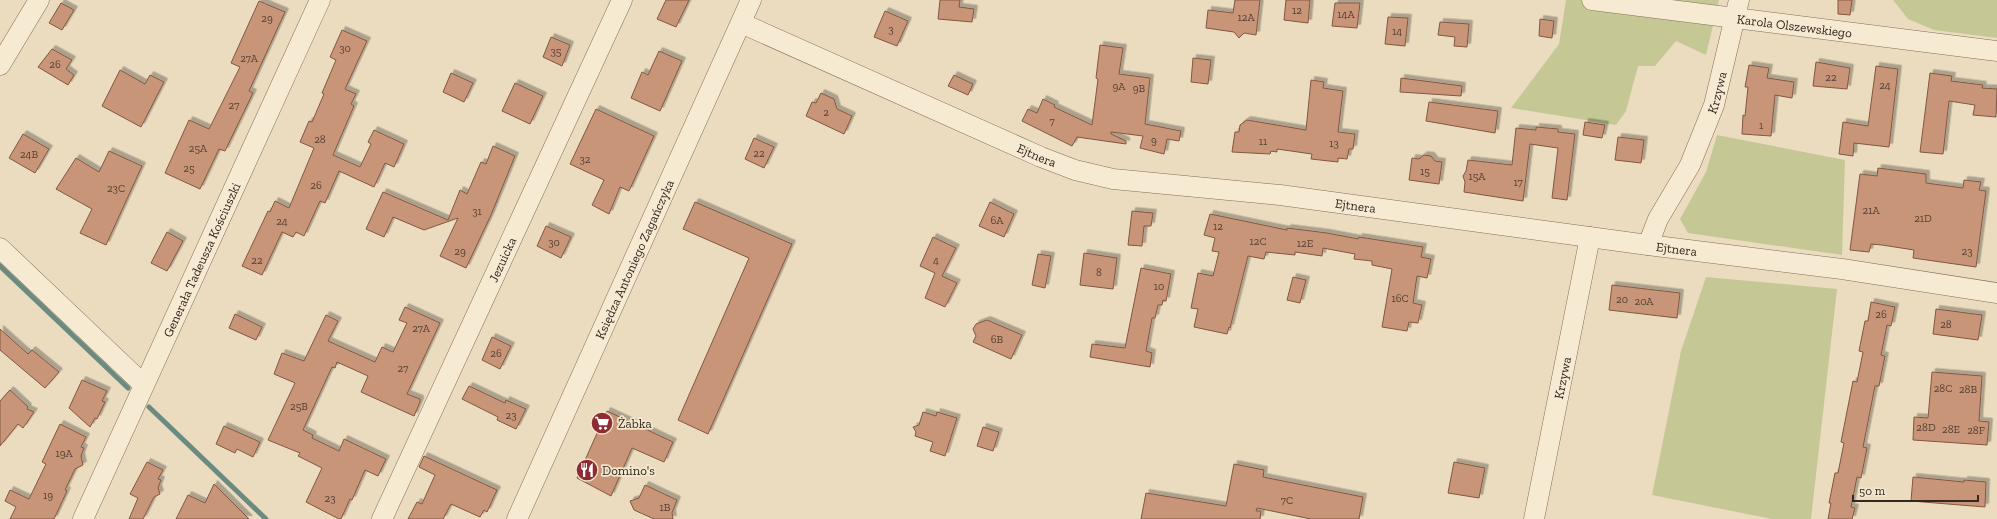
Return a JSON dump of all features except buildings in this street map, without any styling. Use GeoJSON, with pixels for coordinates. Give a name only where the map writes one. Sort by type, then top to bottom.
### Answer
{"type":"FeatureCollection","features":[{"type":"Feature","properties":{"kind":"street"},"geometry":{"type":"LineString","coordinates":[[0,65],[39,0]]}},
{"type":"Feature","properties":{"kind":"street","name":"Generała Tadeusza Kościuszki"},"geometry":{"type":"LineString","coordinates":[[83,519],[320,0]]}},
{"type":"Feature","properties":{"kind":"street","name":"Jezuicka"},"geometry":{"type":"LineString","coordinates":[[382,519],[622,0]]}},
{"type":"Feature","properties":{"kind":"street","name":"Księdza Antoniego Zagańczyka"},"geometry":{"type":"LineString","coordinates":[[517,519],[751,0]]}},
{"type":"Feature","properties":{"kind":"street","name":"Karola Olszewskiego"},"geometry":{"type":"LineString","coordinates":[[1592,0],[1737,9],[1997,50]]}},
{"type":"Feature","properties":{"kind":"street","name":"Krzywa"},"geometry":{"type":"LineString","coordinates":[[1648,245],[1658,219],[1690,165],[1714,104],[1737,9]]}},
{"type":"Feature","properties":{"kind":"street","name":"Ejtnera"},"geometry":{"type":"LineString","coordinates":[[741,23],[1034,154],[1074,170],[1114,179],[1280,195],[1648,245],[1842,269],[1997,292]]}},
{"type":"Feature","properties":{"kind":"street","name":"Krzywa"},"geometry":{"type":"LineString","coordinates":[[1534,519],[1590,237]]}},
{"type":"Feature","properties":{"kind":"street"},"geometry":{"type":"LineString","coordinates":[[0,248],[144,385]]}},
{"type":"Feature","properties":{"kind":"green space"},"geometry":{"type":"Polygon","coordinates":[[[1566,0],[1719,0],[1706,55],[1676,41],[1655,66],[1638,66],[1626,111],[1616,125],[1511,108],[1559,44],[1566,0]]]}},
{"type":"Feature","properties":{"kind":"green space"},"geometry":{"type":"Polygon","coordinates":[[[1893,0],[1997,0],[1997,38],[1934,30],[1908,19],[1893,0]]]}},
{"type":"Feature","properties":{"kind":"green space"},"geometry":{"type":"Polygon","coordinates":[[[1717,135],[1845,160],[1842,255],[1688,233],[1680,219],[1706,172],[1717,135]]]}},
{"type":"Feature","properties":{"kind":"green space"},"geometry":{"type":"Polygon","coordinates":[[[1706,277],[1837,289],[1811,519],[1772,519],[1652,495],[1681,351],[1706,277]]]}},
{"type":"Feature","properties":{"kind":"waterway"},"geometry":{"type":"LineString","coordinates":[[0,266],[128,388]]}},
{"type":"Feature","properties":{"kind":"waterway"},"geometry":{"type":"LineString","coordinates":[[149,407],[266,519]]}},
{"type":"Feature","properties":{"kind":"place","name":"Żabka"},"geometry":{"type":"Point","coordinates":[602,423]}},
{"type":"Feature","properties":{"kind":"place","name":"Domino's"},"geometry":{"type":"Point","coordinates":[587,470]}}]}
